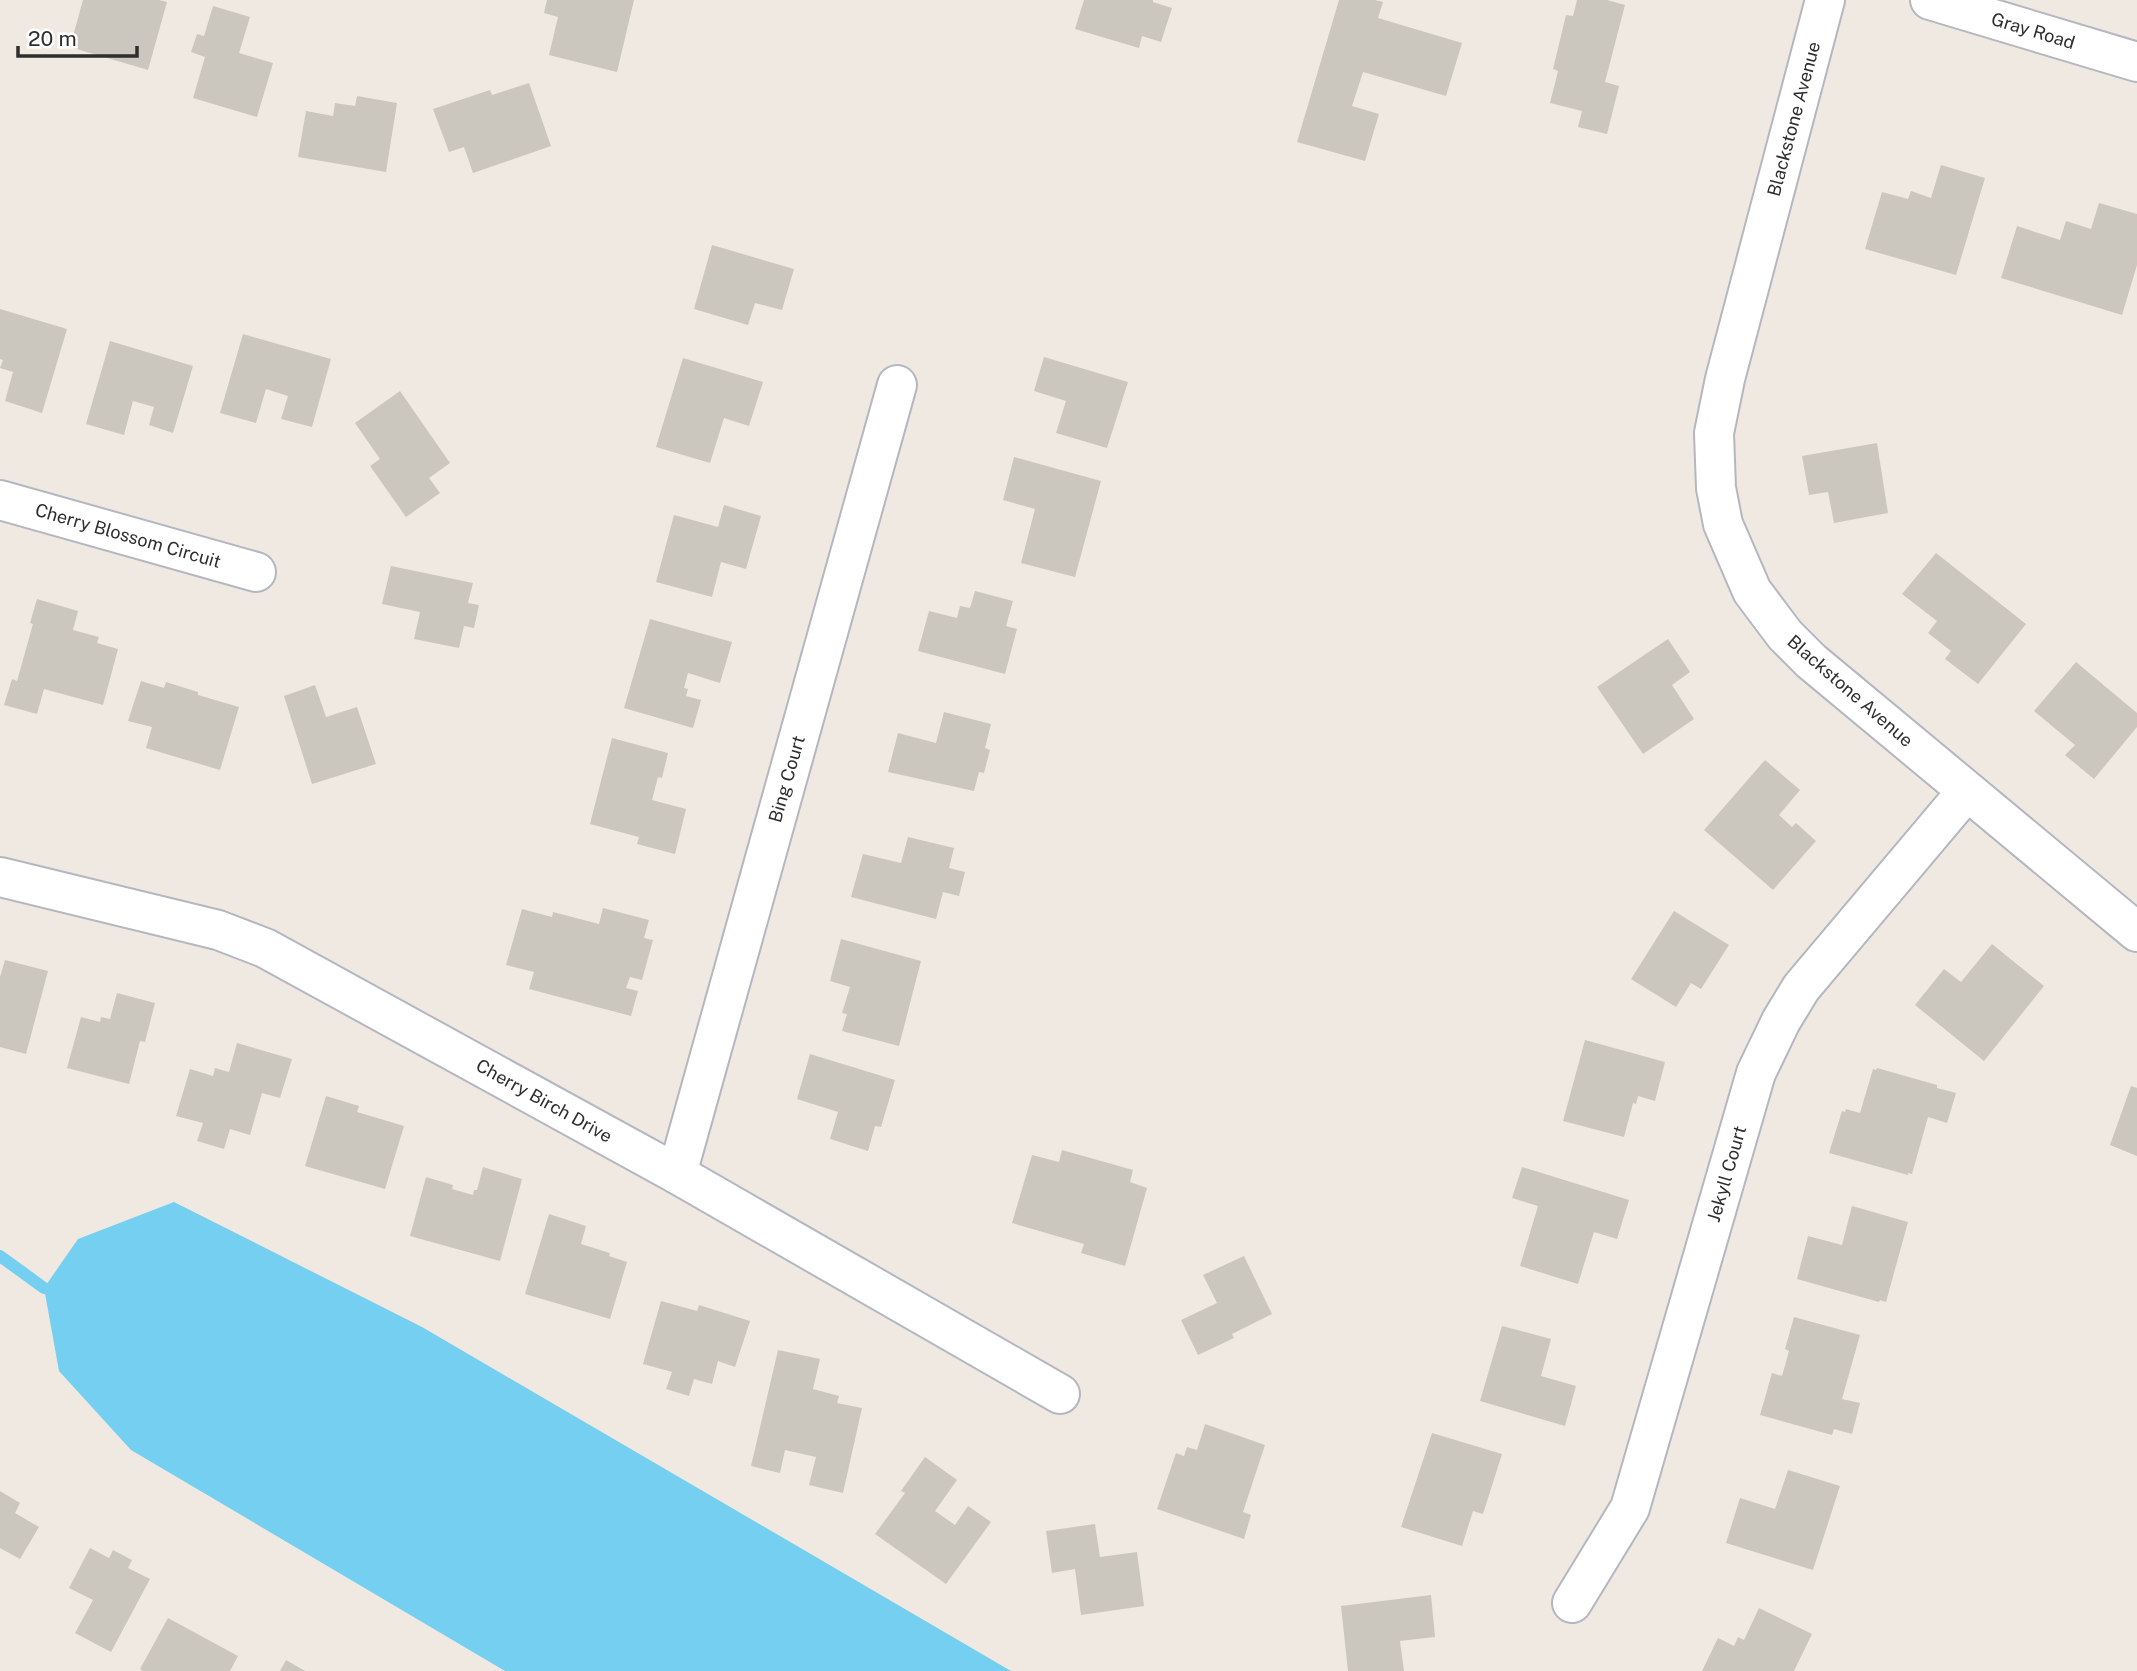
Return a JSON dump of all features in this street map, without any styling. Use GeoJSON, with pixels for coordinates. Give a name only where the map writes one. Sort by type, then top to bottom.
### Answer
{"type":"FeatureCollection","features":[{"type":"Feature","properties":{"kind":"street","name":"Blackstone Avenue"},"geometry":{"type":"LineString","coordinates":[[1825,0],[1725,379],[1714,433],[1716,488],[1723,524],[1752,592],[1785,635],[1811,661],[2137,932]]}},
{"type":"Feature","properties":{"kind":"street","name":"Gray Road"},"geometry":{"type":"LineString","coordinates":[[1930,0],[2137,62]]}},
{"type":"Feature","properties":{"kind":"street","name":"Bing Court"},"geometry":{"type":"LineString","coordinates":[[677,1174],[897,385]]}},
{"type":"Feature","properties":{"kind":"street","name":"Cherry Blossom Circuit"},"geometry":{"type":"LineString","coordinates":[[0,499],[256,572]]}},
{"type":"Feature","properties":{"kind":"street","name":"Jekyll Court"},"geometry":{"type":"LineString","coordinates":[[1572,1603],[1630,1508],[1756,1073],[1766,1052],[1801,988],[1967,791]]}},
{"type":"Feature","properties":{"kind":"street","name":"Cherry Birch Drive"},"geometry":{"type":"LineString","coordinates":[[0,877],[218,930],[265,948],[677,1174],[1060,1394]]}},
{"type":"Feature","properties":{"kind":"water"},"geometry":{"type":"Polygon","coordinates":[[[174,1202],[422,1327],[1011,1671],[505,1671],[131,1450],[59,1371],[44,1288],[78,1239],[174,1202]]]}},
{"type":"Feature","properties":{"kind":"building"},"geometry":{"type":"Polygon","coordinates":[[[83,0],[167,2],[148,70],[70,47],[83,0]]]}},
{"type":"Feature","properties":{"kind":"building"},"geometry":{"type":"Polygon","coordinates":[[[547,0],[634,0],[617,72],[549,55],[558,17],[544,13],[547,0]]]}},
{"type":"Feature","properties":{"kind":"building"},"geometry":{"type":"Polygon","coordinates":[[[1084,0],[1153,0],[1172,8],[1161,42],[1142,36],[1139,48],[1075,29],[1084,0]]]}},
{"type":"Feature","properties":{"kind":"building"},"geometry":{"type":"Polygon","coordinates":[[[1339,0],[1383,2],[1378,18],[1462,43],[1446,96],[1363,72],[1352,106],[1379,114],[1365,161],[1297,142],[1339,0]]]}},
{"type":"Feature","properties":{"kind":"building"},"geometry":{"type":"Polygon","coordinates":[[[1577,0],[1607,0],[1625,5],[1605,82],[1619,86],[1607,134],[1578,127],[1582,111],[1550,103],[1558,71],[1553,69],[1566,15],[1573,16],[1577,0]]]}},
{"type":"Feature","properties":{"kind":"building"},"geometry":{"type":"Polygon","coordinates":[[[213,6],[250,17],[239,53],[273,63],[257,117],[193,98],[205,57],[191,52],[197,34],[204,36],[213,6]]]}},
{"type":"Feature","properties":{"kind":"building"},"geometry":{"type":"Polygon","coordinates":[[[529,83],[551,146],[473,173],[464,147],[449,152],[433,109],[490,90],[492,95],[529,83]]]}},
{"type":"Feature","properties":{"kind":"building"},"geometry":{"type":"Polygon","coordinates":[[[357,96],[397,103],[386,172],[298,157],[306,111],[333,116],[335,103],[355,106],[357,96]]]}},
{"type":"Feature","properties":{"kind":"building"},"geometry":{"type":"Polygon","coordinates":[[[1941,165],[1985,178],[1956,275],[1865,249],[1882,192],[1908,199],[1911,191],[1931,198],[1941,165]]]}},
{"type":"Feature","properties":{"kind":"building"},"geometry":{"type":"Polygon","coordinates":[[[2099,203],[2137,214],[2137,265],[2122,315],[2001,278],[2017,226],[2060,240],[2066,221],[2091,229],[2099,203]]]}},
{"type":"Feature","properties":{"kind":"building"},"geometry":{"type":"Polygon","coordinates":[[[712,245],[794,269],[782,310],[755,303],[748,325],[694,309],[712,245]]]}},
{"type":"Feature","properties":{"kind":"building"},"geometry":{"type":"Polygon","coordinates":[[[0,309],[67,329],[42,413],[5,401],[13,372],[0,368],[3,360],[0,359],[0,309]]]}},
{"type":"Feature","properties":{"kind":"building"},"geometry":{"type":"Polygon","coordinates":[[[243,334],[331,359],[312,427],[281,419],[288,396],[266,389],[256,423],[220,413],[243,334]]]}},
{"type":"Feature","properties":{"kind":"building"},"geometry":{"type":"Polygon","coordinates":[[[110,341],[193,366],[173,433],[149,425],[154,407],[133,401],[124,435],[86,424],[110,341]]]}},
{"type":"Feature","properties":{"kind":"building"},"geometry":{"type":"Polygon","coordinates":[[[1044,357],[1128,382],[1107,448],[1056,433],[1066,401],[1034,391],[1044,357]]]}},
{"type":"Feature","properties":{"kind":"building"},"geometry":{"type":"Polygon","coordinates":[[[683,358],[763,382],[749,426],[724,418],[710,463],[656,447],[683,358]]]}},
{"type":"Feature","properties":{"kind":"building"},"geometry":{"type":"Polygon","coordinates":[[[400,391],[450,463],[429,478],[440,493],[406,517],[370,466],[380,459],[355,423],[400,391]]]}},
{"type":"Feature","properties":{"kind":"building"},"geometry":{"type":"Polygon","coordinates":[[[1877,443],[1888,513],[1834,523],[1828,492],[1809,495],[1802,456],[1877,443]]]}},
{"type":"Feature","properties":{"kind":"building"},"geometry":{"type":"Polygon","coordinates":[[[1014,457],[1101,481],[1075,577],[1021,563],[1035,509],[1003,500],[1014,457]]]}},
{"type":"Feature","properties":{"kind":"building"},"geometry":{"type":"Polygon","coordinates":[[[724,505],[761,516],[746,569],[721,562],[712,597],[656,582],[674,515],[718,527],[724,505]]]}},
{"type":"Feature","properties":{"kind":"building"},"geometry":{"type":"Polygon","coordinates":[[[1936,553],[2026,624],[1978,684],[1945,659],[1951,651],[1928,633],[1937,621],[1902,594],[1936,553]]]}},
{"type":"Feature","properties":{"kind":"building"},"geometry":{"type":"Polygon","coordinates":[[[391,566],[473,583],[468,603],[479,605],[474,628],[464,626],[459,648],[414,639],[420,612],[382,604],[391,566]]]}},
{"type":"Feature","properties":{"kind":"building"},"geometry":{"type":"Polygon","coordinates":[[[975,591],[1013,601],[1006,626],[1017,629],[1005,674],[918,651],[929,611],[957,618],[960,606],[970,608],[975,591]]]}},
{"type":"Feature","properties":{"kind":"building"},"geometry":{"type":"Polygon","coordinates":[[[37,599],[78,611],[73,630],[99,637],[97,643],[118,649],[103,705],[44,689],[37,714],[4,705],[12,679],[17,681],[37,599]]]}},
{"type":"Feature","properties":{"kind":"building"},"geometry":{"type":"Polygon","coordinates":[[[650,619],[732,642],[720,683],[688,673],[684,688],[688,689],[686,696],[701,700],[693,728],[624,708],[650,619]]]}},
{"type":"Feature","properties":{"kind":"building"},"geometry":{"type":"Polygon","coordinates":[[[1668,639],[1690,672],[1672,685],[1694,719],[1643,754],[1597,687],[1668,639]]]}},
{"type":"Feature","properties":{"kind":"building"},"geometry":{"type":"Polygon","coordinates":[[[2076,662],[2137,713],[2137,727],[2094,779],[2065,755],[2075,745],[2034,711],[2076,662]]]}},
{"type":"Feature","properties":{"kind":"building"},"geometry":{"type":"Polygon","coordinates":[[[141,681],[164,688],[166,682],[239,707],[220,770],[146,748],[152,727],[128,721],[141,681]]]}},
{"type":"Feature","properties":{"kind":"building"},"geometry":{"type":"Polygon","coordinates":[[[315,685],[326,717],[357,707],[376,764],[312,784],[284,696],[315,685]]]}},
{"type":"Feature","properties":{"kind":"building"},"geometry":{"type":"Polygon","coordinates":[[[944,712],[991,724],[985,748],[990,750],[984,773],[979,772],[974,791],[888,772],[898,733],[936,743],[944,712]]]}},
{"type":"Feature","properties":{"kind":"building"},"geometry":{"type":"Polygon","coordinates":[[[612,738],[668,753],[662,778],[658,777],[652,800],[686,809],[675,854],[637,844],[639,837],[590,824],[612,738]]]}},
{"type":"Feature","properties":{"kind":"building"},"geometry":{"type":"Polygon","coordinates":[[[1765,760],[1800,790],[1779,815],[1792,827],[1796,823],[1816,841],[1773,890],[1704,830],[1765,760]]]}},
{"type":"Feature","properties":{"kind":"building"},"geometry":{"type":"Polygon","coordinates":[[[908,837],[954,848],[949,868],[965,872],[959,896],[943,892],[936,919],[851,897],[863,854],[901,863],[908,837]]]}},
{"type":"Feature","properties":{"kind":"building"},"geometry":{"type":"Polygon","coordinates":[[[603,908],[649,920],[644,938],[653,940],[642,980],[630,977],[626,988],[638,991],[631,1016],[529,989],[534,972],[506,965],[522,909],[552,917],[553,912],[599,924],[603,908]]]}},
{"type":"Feature","properties":{"kind":"building"},"geometry":{"type":"Polygon","coordinates":[[[1674,911],[1729,945],[1701,989],[1691,983],[1676,1007],[1631,979],[1674,911]]]}},
{"type":"Feature","properties":{"kind":"building"},"geometry":{"type":"Polygon","coordinates":[[[841,939],[921,961],[899,1046],[842,1031],[847,1014],[842,1013],[850,987],[830,981],[841,939]]]}},
{"type":"Feature","properties":{"kind":"building"},"geometry":{"type":"Polygon","coordinates":[[[1992,944],[2044,986],[1984,1061],[1915,1005],[1944,969],[1961,982],[1992,944]]]}},
{"type":"Feature","properties":{"kind":"building"},"geometry":{"type":"Polygon","coordinates":[[[5,960],[48,971],[26,1054],[0,1047],[0,977],[5,960]]]}},
{"type":"Feature","properties":{"kind":"building"},"geometry":{"type":"Polygon","coordinates":[[[117,993],[155,1003],[145,1042],[140,1041],[129,1084],[67,1068],[81,1017],[100,1022],[101,1017],[110,1019],[117,993]]]}},
{"type":"Feature","properties":{"kind":"building"},"geometry":{"type":"Polygon","coordinates":[[[1585,1040],[1665,1062],[1655,1101],[1638,1096],[1636,1104],[1633,1103],[1624,1137],[1563,1121],[1585,1040]]]}},
{"type":"Feature","properties":{"kind":"building"},"geometry":{"type":"Polygon","coordinates":[[[237,1043],[292,1059],[280,1098],[262,1093],[250,1135],[230,1129],[224,1149],[197,1141],[203,1123],[176,1116],[190,1069],[213,1076],[215,1068],[229,1072],[237,1043]]]}},
{"type":"Feature","properties":{"kind":"building"},"geometry":{"type":"Polygon","coordinates":[[[810,1054],[895,1080],[881,1127],[875,1126],[868,1151],[830,1139],[838,1112],[797,1099],[810,1054]]]}},
{"type":"Feature","properties":{"kind":"building"},"geometry":{"type":"Polygon","coordinates":[[[1873,1069],[1956,1093],[1947,1123],[1928,1117],[1912,1174],[1829,1153],[1842,1111],[1845,1112],[1846,1109],[1860,1113],[1873,1069]]]}},
{"type":"Feature","properties":{"kind":"building"},"geometry":{"type":"Polygon","coordinates":[[[2131,1086],[2137,1088],[2137,1156],[2110,1145],[2131,1086]]]}},
{"type":"Feature","properties":{"kind":"building"},"geometry":{"type":"Polygon","coordinates":[[[326,1096],[359,1106],[357,1112],[404,1126],[385,1189],[305,1166],[326,1096]]]}},
{"type":"Feature","properties":{"kind":"building"},"geometry":{"type":"Polygon","coordinates":[[[1062,1150],[1133,1170],[1130,1182],[1147,1188],[1125,1266],[1081,1253],[1084,1244],[1012,1223],[1032,1155],[1059,1162],[1062,1150]]]}},
{"type":"Feature","properties":{"kind":"building"},"geometry":{"type":"Polygon","coordinates":[[[483,1167],[522,1179],[500,1261],[410,1236],[426,1177],[453,1185],[452,1189],[473,1195],[483,1167]]]}},
{"type":"Feature","properties":{"kind":"building"},"geometry":{"type":"Polygon","coordinates":[[[1522,1167],[1629,1200],[1617,1239],[1594,1232],[1578,1284],[1520,1266],[1538,1206],[1512,1198],[1522,1167]]]}},
{"type":"Feature","properties":{"kind":"building"},"geometry":{"type":"Polygon","coordinates":[[[1852,1206],[1908,1222],[1886,1302],[1797,1279],[1808,1236],[1842,1245],[1852,1206]]]}},
{"type":"Feature","properties":{"kind":"building"},"geometry":{"type":"Polygon","coordinates":[[[549,1214],[586,1226],[581,1244],[610,1253],[609,1256],[627,1262],[610,1319],[525,1294],[549,1214]]]}},
{"type":"Feature","properties":{"kind":"building"},"geometry":{"type":"Polygon","coordinates":[[[1244,1256],[1272,1314],[1232,1334],[1234,1338],[1198,1355],[1181,1320],[1217,1303],[1203,1275],[1244,1256]]]}},
{"type":"Feature","properties":{"kind":"building"},"geometry":{"type":"Polygon","coordinates":[[[661,1301],[697,1311],[699,1305],[750,1321],[735,1367],[718,1361],[712,1384],[694,1379],[689,1396],[666,1389],[672,1372],[643,1364],[661,1301]]]}},
{"type":"Feature","properties":{"kind":"building"},"geometry":{"type":"Polygon","coordinates":[[[1794,1317],[1860,1335],[1842,1399],[1860,1403],[1852,1434],[1834,1429],[1832,1435],[1760,1415],[1772,1373],[1782,1376],[1789,1351],[1785,1349],[1794,1317]]]}},
{"type":"Feature","properties":{"kind":"building"},"geometry":{"type":"Polygon","coordinates":[[[1502,1326],[1551,1339],[1541,1376],[1576,1386],[1565,1426],[1480,1401],[1502,1326]]]}},
{"type":"Feature","properties":{"kind":"building"},"geometry":{"type":"Polygon","coordinates":[[[778,1350],[820,1359],[813,1389],[839,1396],[837,1403],[862,1408],[843,1493],[809,1485],[816,1457],[785,1450],[780,1473],[751,1466],[778,1350]]]}},
{"type":"Feature","properties":{"kind":"building"},"geometry":{"type":"Polygon","coordinates":[[[1205,1424],[1265,1445],[1243,1512],[1251,1515],[1244,1539],[1157,1509],[1176,1453],[1184,1456],[1187,1447],[1197,1450],[1205,1424]]]}},
{"type":"Feature","properties":{"kind":"building"},"geometry":{"type":"Polygon","coordinates":[[[1432,1433],[1502,1454],[1483,1514],[1473,1511],[1462,1546],[1401,1527],[1432,1433]]]}},
{"type":"Feature","properties":{"kind":"building"},"geometry":{"type":"Polygon","coordinates":[[[925,1457],[957,1480],[935,1511],[955,1525],[968,1506],[991,1522],[946,1584],[875,1534],[905,1493],[901,1491],[925,1457]]]}},
{"type":"Feature","properties":{"kind":"building"},"geometry":{"type":"Polygon","coordinates":[[[1788,1470],[1840,1486],[1813,1570],[1726,1543],[1740,1498],[1775,1509],[1788,1470]]]}},
{"type":"Feature","properties":{"kind":"building"},"geometry":{"type":"Polygon","coordinates":[[[0,1491],[20,1503],[15,1513],[39,1527],[20,1559],[0,1548],[0,1491]]]}},
{"type":"Feature","properties":{"kind":"building"},"geometry":{"type":"Polygon","coordinates":[[[1095,1524],[1100,1557],[1137,1552],[1144,1606],[1081,1615],[1075,1569],[1052,1573],[1046,1531],[1095,1524]]]}},
{"type":"Feature","properties":{"kind":"building"},"geometry":{"type":"Polygon","coordinates":[[[90,1548],[109,1558],[113,1550],[132,1560],[128,1568],[150,1579],[111,1652],[75,1633],[93,1600],[69,1588],[90,1548]]]}},
{"type":"Feature","properties":{"kind":"building"},"geometry":{"type":"Polygon","coordinates":[[[1431,1595],[1435,1637],[1400,1641],[1404,1671],[1348,1671],[1341,1606],[1431,1595]]]}},
{"type":"Feature","properties":{"kind":"building"},"geometry":{"type":"Polygon","coordinates":[[[1759,1608],[1812,1634],[1794,1671],[1702,1671],[1718,1638],[1734,1646],[1738,1637],[1744,1640],[1759,1608]]]}},
{"type":"Feature","properties":{"kind":"building"},"geometry":{"type":"Polygon","coordinates":[[[168,1618],[238,1656],[230,1671],[140,1669],[168,1618]]]}},
{"type":"Feature","properties":{"kind":"building"},"geometry":{"type":"Polygon","coordinates":[[[286,1660],[305,1671],[280,1671],[286,1660]]]}},
{"type":"Feature","properties":{"kind":"waterway"},"geometry":{"type":"LineString","coordinates":[[0,1256],[44,1288]]}}]}
